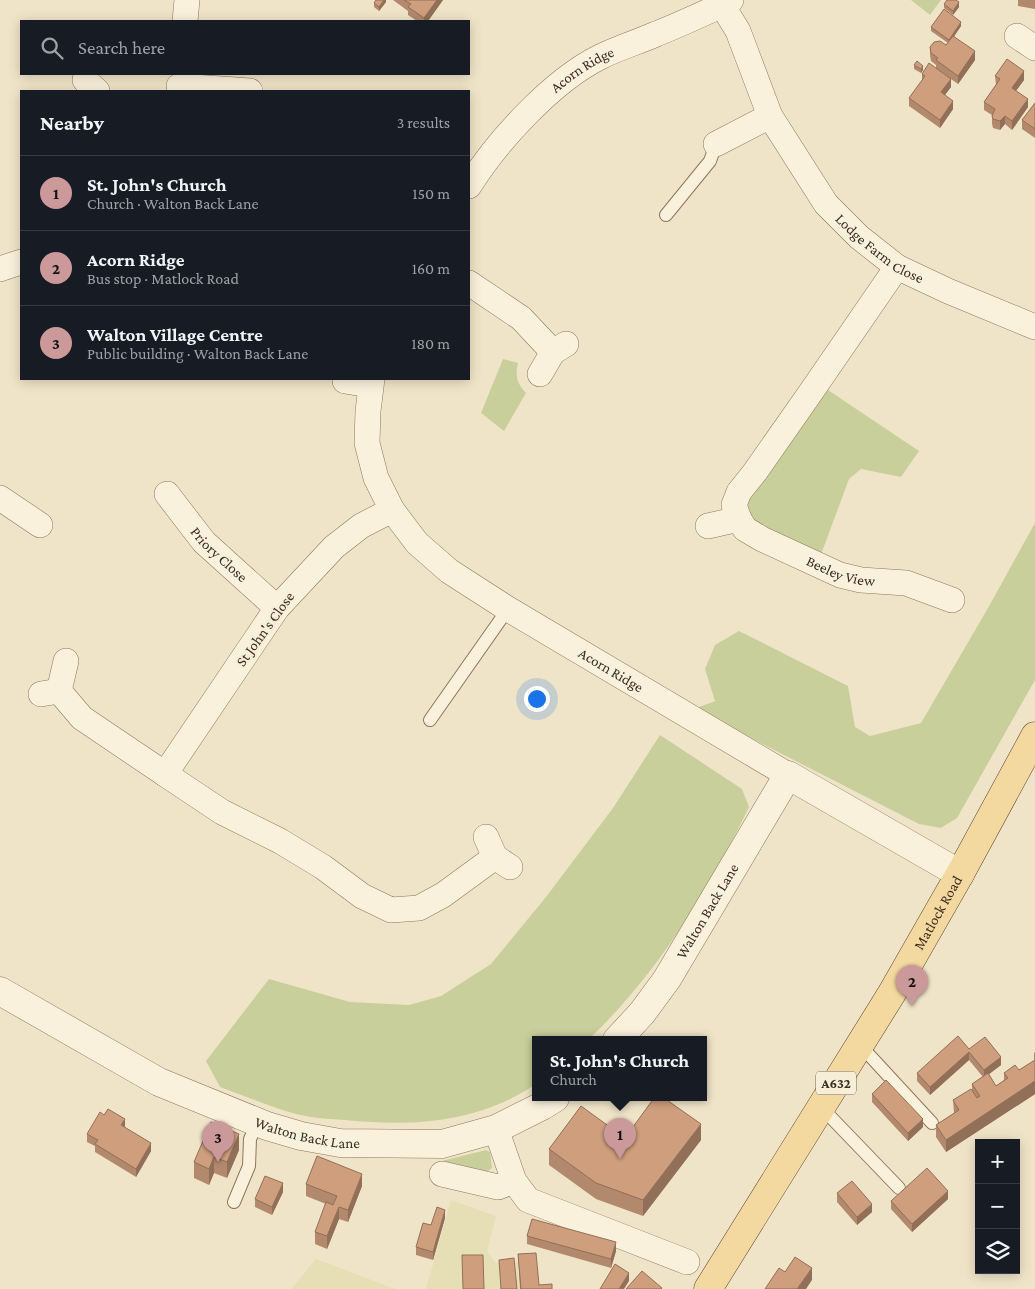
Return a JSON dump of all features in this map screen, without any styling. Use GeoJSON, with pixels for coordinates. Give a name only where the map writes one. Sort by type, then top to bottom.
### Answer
{"type":"FeatureCollection","features":[{"type":"Feature","properties":{"kind":"main road","name":"Matlock Road"},"geometry":{"type":"LineString","coordinates":[[708,1289],[860,1045],[960,874],[1035,736]]}},
{"type":"Feature","properties":{"kind":"street"},"geometry":{"type":"LineString","coordinates":[[185,20],[186,0]]}},
{"type":"Feature","properties":{"kind":"street","name":"Lodge Farm Close"},"geometry":{"type":"LineString","coordinates":[[727,3],[770,116],[826,204],[859,237],[897,267],[948,291],[1035,327]]}},
{"type":"Feature","properties":{"kind":"street","name":"Acorn Ridge"},"geometry":{"type":"LineString","coordinates":[[470,185],[497,148],[531,109],[572,75],[599,57],[727,3]]}},
{"type":"Feature","properties":{"kind":"street"},"geometry":{"type":"LineString","coordinates":[[180,84],[240,90]]}},
{"type":"Feature","properties":{"kind":"street"},"geometry":{"type":"LineString","coordinates":[[716,144],[770,116]]}},
{"type":"Feature","properties":{"kind":"street"},"geometry":{"type":"LineString","coordinates":[[0,269],[20,262]]}},
{"type":"Feature","properties":{"kind":"street"},"geometry":{"type":"LineString","coordinates":[[708,526],[739,520],[734,505],[739,492],[755,472],[804,388],[897,267]]}},
{"type":"Feature","properties":{"kind":"street"},"geometry":{"type":"LineString","coordinates":[[470,284],[521,318],[560,348],[540,374]]}},
{"type":"Feature","properties":{"kind":"street","name":"Acorn Ridge"},"geometry":{"type":"LineString","coordinates":[[344,380],[371,382],[368,444],[376,478],[392,510],[417,543],[449,571],[508,610],[960,874]]}},
{"type":"Feature","properties":{"kind":"street","name":"Priory Close"},"geometry":{"type":"LineString","coordinates":[[167,494],[204,542],[277,608]]}},
{"type":"Feature","properties":{"kind":"street"},"geometry":{"type":"LineString","coordinates":[[0,498],[40,525]]}},
{"type":"Feature","properties":{"kind":"street","name":"St John's Close"},"geometry":{"type":"LineString","coordinates":[[165,774],[277,608],[334,547],[361,526],[392,510]]}},
{"type":"Feature","properties":{"kind":"street","name":"Beeley View"},"geometry":{"type":"LineString","coordinates":[[739,520],[745,529],[762,539],[840,575],[861,580],[906,583],[952,600]]}},
{"type":"Feature","properties":{"kind":"street"},"geometry":{"type":"LineString","coordinates":[[66,661],[50,692],[82,718],[222,812],[285,831],[323,867],[362,896],[391,910],[419,908],[443,895],[497,854]]}},
{"type":"Feature","properties":{"kind":"street","name":"Walton Back Lane"},"geometry":{"type":"LineString","coordinates":[[621,1036],[642,1013],[666,979],[788,775]]}},
{"type":"Feature","properties":{"kind":"street","name":"Walton Back Lane"},"geometry":{"type":"LineString","coordinates":[[0,991],[159,1082],[258,1122],[301,1136],[340,1142],[442,1144],[496,1129],[550,1101]]}},
{"type":"Feature","properties":{"kind":"street"},"geometry":{"type":"LineString","coordinates":[[496,1129],[514,1182],[528,1200],[686,1262]]}},
{"type":"Feature","properties":{"kind":"street"},"geometry":{"type":"LineString","coordinates":[[442,1174],[498,1187],[514,1182]]}},
{"type":"Feature","properties":{"kind":"lane"},"geometry":{"type":"LineString","coordinates":[[666,215],[710,161],[716,144]]}},
{"type":"Feature","properties":{"kind":"lane"},"geometry":{"type":"LineString","coordinates":[[430,720],[508,610]]}},
{"type":"Feature","properties":{"kind":"lane"},"geometry":{"type":"LineString","coordinates":[[860,1045],[932,1124]]}},
{"type":"Feature","properties":{"kind":"lane"},"geometry":{"type":"LineString","coordinates":[[821,1107],[899,1188]]}},
{"type":"Feature","properties":{"kind":"lane"},"geometry":{"type":"LineString","coordinates":[[234,1202],[249,1166],[250,1139],[258,1122]]}},
{"type":"Feature","properties":{"kind":"shaded area"},"geometry":{"type":"Polygon","coordinates":[[[451,1200],[496,1216],[487,1251],[496,1263],[518,1262],[520,1289],[426,1289],[451,1200]]]}},
{"type":"Feature","properties":{"kind":"shaded area"},"geometry":{"type":"Polygon","coordinates":[[[316,1259],[395,1289],[291,1289],[316,1259]]]}},
{"type":"Feature","properties":{"kind":"green space"},"geometry":{"type":"Polygon","coordinates":[[[911,0],[941,0],[930,15],[911,0]]]}},
{"type":"Feature","properties":{"kind":"green space"},"geometry":{"type":"Polygon","coordinates":[[[503,359],[518,363],[518,380],[526,393],[504,431],[481,413],[503,359]]]}},
{"type":"Feature","properties":{"kind":"green space"},"geometry":{"type":"Polygon","coordinates":[[[822,386],[919,451],[901,477],[861,469],[849,479],[819,560],[744,515],[747,490],[822,386]]]}},
{"type":"Feature","properties":{"kind":"green space"},"geometry":{"type":"Polygon","coordinates":[[[1035,523],[1035,680],[957,818],[941,828],[919,824],[694,709],[715,701],[705,669],[715,645],[739,631],[848,686],[855,727],[870,736],[921,723],[1035,523]]]}},
{"type":"Feature","properties":{"kind":"green space"},"geometry":{"type":"Polygon","coordinates":[[[660,735],[742,789],[749,807],[716,870],[679,931],[636,989],[613,1015],[592,1036],[532,1036],[532,1086],[491,1107],[468,1114],[420,1122],[395,1123],[327,1119],[296,1114],[220,1087],[206,1061],[269,979],[350,1002],[409,1005],[441,996],[491,964],[546,897],[613,808],[660,735]]]}},
{"type":"Feature","properties":{"kind":"green space"},"geometry":{"type":"Polygon","coordinates":[[[486,1150],[490,1152],[492,1168],[479,1178],[434,1163],[486,1150]]]}},
{"type":"Feature","properties":{"kind":"building"},"geometry":{"type":"Polygon","coordinates":[[[376,0],[384,0],[379,7],[374,3],[376,0]]]}},
{"type":"Feature","properties":{"kind":"building"},"geometry":{"type":"Polygon","coordinates":[[[404,0],[437,0],[424,18],[408,7],[411,4],[404,0]]]}},
{"type":"Feature","properties":{"kind":"building"},"geometry":{"type":"Polygon","coordinates":[[[947,0],[959,2],[953,11],[944,4],[947,0]]]}},
{"type":"Feature","properties":{"kind":"building"},"geometry":{"type":"Polygon","coordinates":[[[944,9],[961,22],[949,40],[931,27],[944,9]]]}},
{"type":"Feature","properties":{"kind":"building"},"geometry":{"type":"Polygon","coordinates":[[[953,36],[975,51],[958,76],[936,60],[938,58],[931,53],[930,47],[934,42],[940,41],[946,45],[953,36]]]}},
{"type":"Feature","properties":{"kind":"building"},"geometry":{"type":"Polygon","coordinates":[[[1007,59],[1024,71],[1012,88],[1028,99],[1012,121],[1005,116],[1000,121],[993,119],[992,116],[995,109],[984,102],[1000,79],[995,76],[1007,59]]]}},
{"type":"Feature","properties":{"kind":"building"},"geometry":{"type":"Polygon","coordinates":[[[917,61],[923,66],[921,69],[914,65],[917,61]]]}},
{"type":"Feature","properties":{"kind":"building"},"geometry":{"type":"Polygon","coordinates":[[[929,63],[951,79],[941,92],[953,101],[940,120],[909,98],[925,76],[922,74],[929,63]]]}},
{"type":"Feature","properties":{"kind":"building"},"geometry":{"type":"Polygon","coordinates":[[[1035,103],[1035,129],[1022,120],[1035,103]]]}},
{"type":"Feature","properties":{"kind":"building"},"geometry":{"type":"Polygon","coordinates":[[[958,1036],[969,1049],[985,1037],[1001,1057],[984,1070],[969,1052],[930,1087],[917,1073],[958,1036]]]}},
{"type":"Feature","properties":{"kind":"building"},"geometry":{"type":"Polygon","coordinates":[[[1035,1060],[1035,1081],[946,1140],[936,1125],[959,1110],[953,1100],[971,1089],[977,1098],[980,1096],[972,1084],[988,1073],[996,1086],[1008,1078],[1004,1073],[1015,1065],[1019,1070],[1035,1060]]]}},
{"type":"Feature","properties":{"kind":"building"},"geometry":{"type":"Polygon","coordinates":[[[886,1080],[923,1119],[908,1133],[872,1094],[886,1080]]]}},
{"type":"Feature","properties":{"kind":"building"},"geometry":{"type":"Polygon","coordinates":[[[652,1101],[668,1101],[701,1124],[643,1200],[596,1183],[549,1149],[581,1106],[625,1138],[652,1101]]]}},
{"type":"Feature","properties":{"kind":"building"},"geometry":{"type":"Polygon","coordinates":[[[108,1109],[125,1119],[121,1125],[151,1143],[136,1169],[95,1144],[98,1140],[87,1134],[100,1112],[104,1115],[108,1109]]]}},
{"type":"Feature","properties":{"kind":"building"},"geometry":{"type":"Polygon","coordinates":[[[211,1122],[239,1134],[227,1162],[214,1157],[209,1169],[194,1162],[211,1122]]]}},
{"type":"Feature","properties":{"kind":"building"},"geometry":{"type":"Polygon","coordinates":[[[317,1156],[362,1174],[348,1210],[339,1207],[327,1236],[315,1232],[326,1202],[333,1205],[337,1196],[306,1184],[317,1156]]]}},
{"type":"Feature","properties":{"kind":"building"},"geometry":{"type":"Polygon","coordinates":[[[927,1168],[948,1191],[912,1224],[891,1201],[927,1168]]]}},
{"type":"Feature","properties":{"kind":"building"},"geometry":{"type":"Polygon","coordinates":[[[265,1176],[283,1183],[272,1207],[255,1199],[265,1176]]]}},
{"type":"Feature","properties":{"kind":"building"},"geometry":{"type":"Polygon","coordinates":[[[852,1181],[872,1204],[857,1217],[837,1193],[852,1181]]]}},
{"type":"Feature","properties":{"kind":"building"},"geometry":{"type":"Polygon","coordinates":[[[437,1207],[445,1210],[433,1252],[416,1247],[423,1223],[431,1225],[437,1207]]]}},
{"type":"Feature","properties":{"kind":"building"},"geometry":{"type":"Polygon","coordinates":[[[532,1219],[616,1242],[611,1259],[527,1236],[532,1219]]]}},
{"type":"Feature","properties":{"kind":"building"},"geometry":{"type":"Polygon","coordinates":[[[536,1253],[539,1285],[552,1284],[552,1289],[521,1289],[518,1254],[536,1253]]]}},
{"type":"Feature","properties":{"kind":"building"},"geometry":{"type":"Polygon","coordinates":[[[462,1255],[483,1255],[484,1289],[463,1289],[462,1255]]]}},
{"type":"Feature","properties":{"kind":"building"},"geometry":{"type":"Polygon","coordinates":[[[795,1257],[812,1268],[797,1289],[765,1289],[779,1268],[785,1272],[795,1257]]]}},
{"type":"Feature","properties":{"kind":"building"},"geometry":{"type":"Polygon","coordinates":[[[514,1258],[517,1289],[501,1289],[499,1260],[514,1258]]]}},
{"type":"Feature","properties":{"kind":"building"},"geometry":{"type":"Polygon","coordinates":[[[615,1264],[629,1273],[619,1289],[600,1289],[615,1264]]]}},
{"type":"Feature","properties":{"kind":"building"},"geometry":{"type":"Polygon","coordinates":[[[642,1271],[662,1288],[626,1289],[642,1271]]]}},
{"type":"Feature","properties":{"kind":"place","name":"Acorn Ridge"},"geometry":{"type":"Point","coordinates":[912,1006]}},
{"type":"Feature","properties":{"kind":"place","name":"St. John's Church"},"geometry":{"type":"Point","coordinates":[620,1159]}},
{"type":"Feature","properties":{"kind":"place","name":"Walton Village Centre"},"geometry":{"type":"Point","coordinates":[218,1162]}}]}
